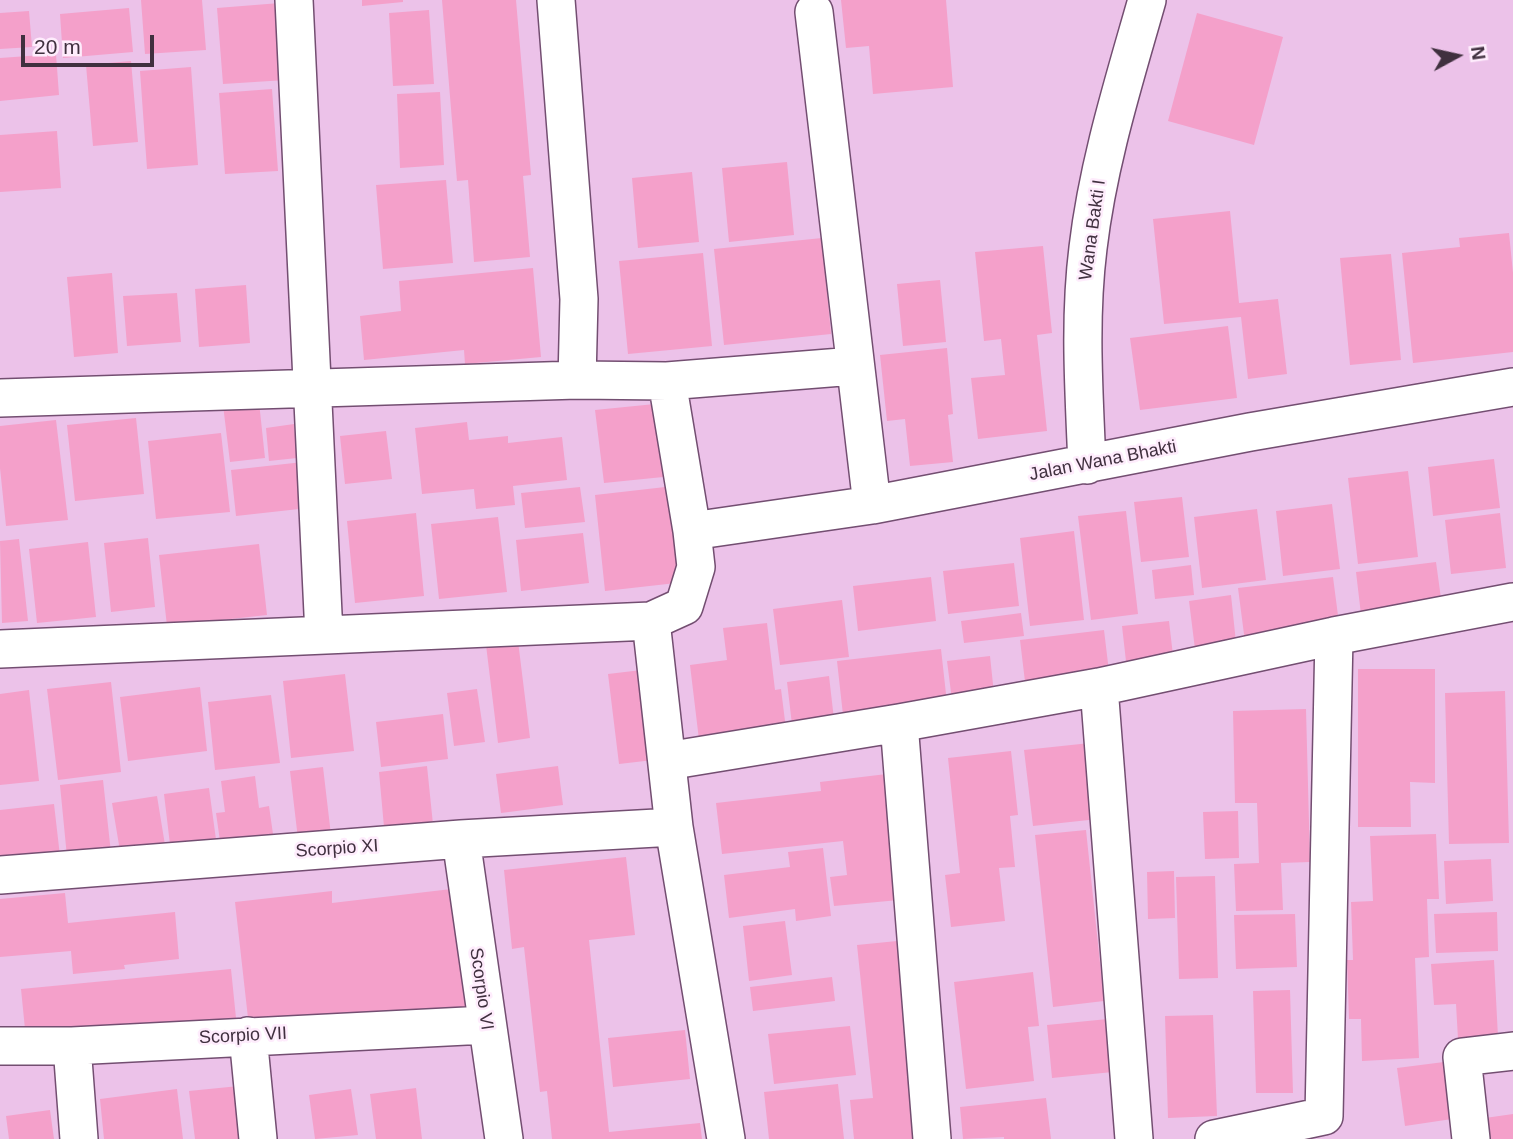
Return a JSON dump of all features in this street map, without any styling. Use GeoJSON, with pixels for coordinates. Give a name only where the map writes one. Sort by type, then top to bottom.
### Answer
{"type":"FeatureCollection","features":[{"type":"Feature","properties":{"kind":"street"},"geometry":{"type":"LineString","coordinates":[[294,0],[324,635]]}},
{"type":"Feature","properties":{"kind":"street"},"geometry":{"type":"LineString","coordinates":[[556,0],[579,299],[576,380]]}},
{"type":"Feature","properties":{"kind":"street","name":"Wana Bakti I"},"geometry":{"type":"LineString","coordinates":[[1087,465],[1081,335],[1088,247],[1109,132],[1147,0]]}},
{"type":"Feature","properties":{"kind":"street"},"geometry":{"type":"LineString","coordinates":[[814,12],[872,505]]}},
{"type":"Feature","properties":{"kind":"street"},"geometry":{"type":"LineString","coordinates":[[0,398],[576,380],[667,381],[854,366]]}},
{"type":"Feature","properties":{"kind":"street"},"geometry":{"type":"LineString","coordinates":[[0,649],[651,621],[684,606],[696,567],[667,381]]}},
{"type":"Feature","properties":{"kind":"street","name":"Jalan Wana Bhakti"},"geometry":{"type":"LineString","coordinates":[[692,531],[872,505],[1250,432],[1513,387]]}},
{"type":"Feature","properties":{"kind":"street"},"geometry":{"type":"LineString","coordinates":[[667,761],[1099,687],[1334,636],[1513,602]]}},
{"type":"Feature","properties":{"kind":"street"},"geometry":{"type":"LineString","coordinates":[[651,621],[674,827],[726,1139]]}},
{"type":"Feature","properties":{"kind":"street"},"geometry":{"type":"LineString","coordinates":[[1214,1139],[1324,1116],[1334,636]]}},
{"type":"Feature","properties":{"kind":"street"},"geometry":{"type":"LineString","coordinates":[[1099,687],[1135,1139]]}},
{"type":"Feature","properties":{"kind":"street"},"geometry":{"type":"LineString","coordinates":[[899,723],[932,1139]]}},
{"type":"Feature","properties":{"kind":"street","name":"Scorpio XI"},"geometry":{"type":"LineString","coordinates":[[0,876],[461,839],[674,827]]}},
{"type":"Feature","properties":{"kind":"street","name":"Scorpio VI"},"geometry":{"type":"LineString","coordinates":[[461,839],[504,1139]]}},
{"type":"Feature","properties":{"kind":"street","name":"Scorpio VII"},"geometry":{"type":"LineString","coordinates":[[0,1046],[72,1046],[486,1025]]}},
{"type":"Feature","properties":{"kind":"street"},"geometry":{"type":"LineString","coordinates":[[248,1035],[258,1139]]}},
{"type":"Feature","properties":{"kind":"street"},"geometry":{"type":"LineString","coordinates":[[72,1046],[79,1139]]}},
{"type":"Feature","properties":{"kind":"street"},"geometry":{"type":"LineString","coordinates":[[1471,1139],[1462,1057],[1513,1051]]}},
{"type":"Feature","properties":{"kind":"building"},"geometry":{"type":"Polygon","coordinates":[[[141,0],[202,0],[206,50],[145,54],[141,0]]]}},
{"type":"Feature","properties":{"kind":"building"},"geometry":{"type":"Polygon","coordinates":[[[362,0],[403,0],[403,2],[362,6],[362,0]]]}},
{"type":"Feature","properties":{"kind":"building"},"geometry":{"type":"Polygon","coordinates":[[[442,0],[516,0],[531,175],[523,176],[530,257],[474,262],[468,180],[457,181],[442,0]]]}},
{"type":"Feature","properties":{"kind":"building"},"geometry":{"type":"Polygon","coordinates":[[[841,0],[946,0],[953,87],[873,94],[869,46],[846,48],[841,0]]]}},
{"type":"Feature","properties":{"kind":"building"},"geometry":{"type":"Polygon","coordinates":[[[280,3],[286,80],[223,84],[217,8],[280,3]]]}},
{"type":"Feature","properties":{"kind":"building"},"geometry":{"type":"Polygon","coordinates":[[[129,8],[133,52],[63,58],[60,14],[129,8]]]}},
{"type":"Feature","properties":{"kind":"building"},"geometry":{"type":"Polygon","coordinates":[[[429,10],[434,84],[393,86],[389,13],[429,10]]]}},
{"type":"Feature","properties":{"kind":"building"},"geometry":{"type":"Polygon","coordinates":[[[29,11],[32,47],[0,49],[0,13],[29,11]]]}},
{"type":"Feature","properties":{"kind":"building"},"geometry":{"type":"Polygon","coordinates":[[[1197,13],[1283,37],[1254,145],[1168,121],[1197,13]]]}},
{"type":"Feature","properties":{"kind":"building"},"geometry":{"type":"Polygon","coordinates":[[[56,54],[59,95],[0,101],[0,58],[56,54]]]}},
{"type":"Feature","properties":{"kind":"building"},"geometry":{"type":"Polygon","coordinates":[[[131,61],[138,142],[93,146],[86,65],[131,61]]]}},
{"type":"Feature","properties":{"kind":"building"},"geometry":{"type":"Polygon","coordinates":[[[191,67],[198,165],[147,169],[140,71],[191,67]]]}},
{"type":"Feature","properties":{"kind":"building"},"geometry":{"type":"Polygon","coordinates":[[[272,89],[278,171],[225,174],[219,93],[272,89]]]}},
{"type":"Feature","properties":{"kind":"building"},"geometry":{"type":"Polygon","coordinates":[[[440,92],[444,165],[400,168],[397,94],[440,92]]]}},
{"type":"Feature","properties":{"kind":"building"},"geometry":{"type":"Polygon","coordinates":[[[57,131],[61,188],[0,192],[0,135],[57,131]]]}},
{"type":"Feature","properties":{"kind":"building"},"geometry":{"type":"Polygon","coordinates":[[[787,162],[794,235],[729,242],[722,168],[787,162]]]}},
{"type":"Feature","properties":{"kind":"building"},"geometry":{"type":"Polygon","coordinates":[[[692,172],[699,242],[638,248],[632,178],[692,172]]]}},
{"type":"Feature","properties":{"kind":"building"},"geometry":{"type":"Polygon","coordinates":[[[446,180],[453,263],[383,269],[376,185],[446,180]]]}},
{"type":"Feature","properties":{"kind":"building"},"geometry":{"type":"Polygon","coordinates":[[[1230,211],[1239,303],[1278,299],[1287,374],[1248,379],[1241,317],[1164,324],[1153,219],[1230,211]]]}},
{"type":"Feature","properties":{"kind":"building"},"geometry":{"type":"Polygon","coordinates":[[[1509,233],[1513,273],[1513,352],[1413,363],[1402,253],[1460,247],[1459,238],[1509,233]]]}},
{"type":"Feature","properties":{"kind":"building"},"geometry":{"type":"Polygon","coordinates":[[[822,238],[831,334],[724,345],[714,249],[822,238]]]}},
{"type":"Feature","properties":{"kind":"building"},"geometry":{"type":"Polygon","coordinates":[[[1043,246],[1052,333],[1037,335],[1047,431],[978,439],[971,378],[1005,375],[1001,339],[984,341],[975,252],[1043,246]]]}},
{"type":"Feature","properties":{"kind":"building"},"geometry":{"type":"Polygon","coordinates":[[[703,253],[712,346],[628,354],[619,261],[703,253]]]}},
{"type":"Feature","properties":{"kind":"building"},"geometry":{"type":"Polygon","coordinates":[[[1391,254],[1401,360],[1350,365],[1340,258],[1391,254]]]}},
{"type":"Feature","properties":{"kind":"building"},"geometry":{"type":"Polygon","coordinates":[[[533,268],[541,357],[465,364],[464,350],[364,360],[360,316],[401,311],[399,281],[533,268]]]}},
{"type":"Feature","properties":{"kind":"building"},"geometry":{"type":"Polygon","coordinates":[[[112,273],[118,353],[74,357],[67,277],[112,273]]]}},
{"type":"Feature","properties":{"kind":"building"},"geometry":{"type":"Polygon","coordinates":[[[940,280],[946,342],[903,346],[897,284],[940,280]]]}},
{"type":"Feature","properties":{"kind":"building"},"geometry":{"type":"Polygon","coordinates":[[[246,285],[250,343],[199,347],[195,289],[246,285]]]}},
{"type":"Feature","properties":{"kind":"building"},"geometry":{"type":"Polygon","coordinates":[[[177,293],[181,342],[127,346],[123,296],[177,293]]]}},
{"type":"Feature","properties":{"kind":"building"},"geometry":{"type":"Polygon","coordinates":[[[1228,326],[1237,398],[1140,410],[1130,338],[1228,326]]]}},
{"type":"Feature","properties":{"kind":"building"},"geometry":{"type":"Polygon","coordinates":[[[947,348],[953,414],[948,415],[953,462],[910,466],[905,419],[887,421],[880,355],[947,348]]]}},
{"type":"Feature","properties":{"kind":"building"},"geometry":{"type":"Polygon","coordinates":[[[259,402],[265,458],[230,462],[223,405],[259,402]]]}},
{"type":"Feature","properties":{"kind":"building"},"geometry":{"type":"Polygon","coordinates":[[[665,403],[673,476],[604,483],[595,410],[665,403]]]}},
{"type":"Feature","properties":{"kind":"building"},"geometry":{"type":"Polygon","coordinates":[[[136,418],[144,494],[75,501],[67,425],[136,418]]]}},
{"type":"Feature","properties":{"kind":"building"},"geometry":{"type":"Polygon","coordinates":[[[56,420],[68,520],[6,526],[0,468],[0,426],[56,420]]]}},
{"type":"Feature","properties":{"kind":"building"},"geometry":{"type":"Polygon","coordinates":[[[467,422],[469,440],[508,436],[508,443],[562,437],[567,480],[513,486],[515,505],[476,509],[474,489],[422,494],[415,428],[467,422]]]}},
{"type":"Feature","properties":{"kind":"building"},"geometry":{"type":"Polygon","coordinates":[[[294,424],[297,458],[269,461],[266,428],[294,424]]]}},
{"type":"Feature","properties":{"kind":"building"},"geometry":{"type":"Polygon","coordinates":[[[386,431],[392,479],[345,484],[340,436],[386,431]]]}},
{"type":"Feature","properties":{"kind":"building"},"geometry":{"type":"Polygon","coordinates":[[[221,433],[230,512],[156,519],[148,441],[221,433]]]}},
{"type":"Feature","properties":{"kind":"building"},"geometry":{"type":"Polygon","coordinates":[[[1494,459],[1500,508],[1433,516],[1428,467],[1494,459]]]}},
{"type":"Feature","properties":{"kind":"building"},"geometry":{"type":"Polygon","coordinates":[[[312,461],[317,507],[236,516],[231,470],[312,461]]]}},
{"type":"Feature","properties":{"kind":"building"},"geometry":{"type":"Polygon","coordinates":[[[1408,471],[1418,557],[1358,564],[1348,478],[1408,471]]]}},
{"type":"Feature","properties":{"kind":"building"},"geometry":{"type":"Polygon","coordinates":[[[674,486],[685,582],[605,591],[595,495],[674,486]]]}},
{"type":"Feature","properties":{"kind":"building"},"geometry":{"type":"Polygon","coordinates":[[[580,487],[585,522],[525,528],[521,493],[580,487]]]}},
{"type":"Feature","properties":{"kind":"building"},"geometry":{"type":"Polygon","coordinates":[[[1182,497],[1189,557],[1141,562],[1134,502],[1182,497]]]}},
{"type":"Feature","properties":{"kind":"building"},"geometry":{"type":"Polygon","coordinates":[[[1332,504],[1340,569],[1283,576],[1276,511],[1332,504]]]}},
{"type":"Feature","properties":{"kind":"building"},"geometry":{"type":"Polygon","coordinates":[[[1257,509],[1266,580],[1202,588],[1194,517],[1257,509]]]}},
{"type":"Feature","properties":{"kind":"building"},"geometry":{"type":"Polygon","coordinates":[[[1126,511],[1138,614],[1091,620],[1078,516],[1126,511]]]}},
{"type":"Feature","properties":{"kind":"building"},"geometry":{"type":"Polygon","coordinates":[[[416,513],[424,596],[355,603],[347,521],[416,513]]]}},
{"type":"Feature","properties":{"kind":"building"},"geometry":{"type":"Polygon","coordinates":[[[1500,513],[1506,568],[1451,574],[1445,520],[1500,513]]]}},
{"type":"Feature","properties":{"kind":"building"},"geometry":{"type":"Polygon","coordinates":[[[498,517],[507,592],[439,599],[431,524],[498,517]]]}},
{"type":"Feature","properties":{"kind":"building"},"geometry":{"type":"Polygon","coordinates":[[[1074,531],[1084,620],[1030,626],[1020,538],[1074,531]]]}},
{"type":"Feature","properties":{"kind":"building"},"geometry":{"type":"Polygon","coordinates":[[[583,533],[589,583],[521,591],[516,540],[583,533]]]}},
{"type":"Feature","properties":{"kind":"building"},"geometry":{"type":"Polygon","coordinates":[[[148,538],[155,607],[111,612],[104,543],[148,538]]]}},
{"type":"Feature","properties":{"kind":"building"},"geometry":{"type":"Polygon","coordinates":[[[19,539],[28,621],[2,623],[0,541],[19,539]]]}},
{"type":"Feature","properties":{"kind":"building"},"geometry":{"type":"Polygon","coordinates":[[[88,542],[96,617],[37,623],[29,549],[88,542]]]}},
{"type":"Feature","properties":{"kind":"building"},"geometry":{"type":"Polygon","coordinates":[[[259,544],[267,615],[167,626],[159,555],[259,544]]]}},
{"type":"Feature","properties":{"kind":"building"},"geometry":{"type":"Polygon","coordinates":[[[1436,562],[1443,613],[1362,623],[1356,572],[1436,562]]]}},
{"type":"Feature","properties":{"kind":"building"},"geometry":{"type":"Polygon","coordinates":[[[1014,563],[1019,606],[948,614],[943,571],[1014,563]]]}},
{"type":"Feature","properties":{"kind":"building"},"geometry":{"type":"Polygon","coordinates":[[[1191,565],[1194,595],[1155,599],[1152,570],[1191,565]]]}},
{"type":"Feature","properties":{"kind":"building"},"geometry":{"type":"Polygon","coordinates":[[[931,577],[936,621],[858,631],[853,586],[931,577]]]}},
{"type":"Feature","properties":{"kind":"building"},"geometry":{"type":"Polygon","coordinates":[[[1333,577],[1340,631],[1245,642],[1238,588],[1333,577]]]}},
{"type":"Feature","properties":{"kind":"building"},"geometry":{"type":"Polygon","coordinates":[[[1231,595],[1237,652],[1196,657],[1189,601],[1231,595]]]}},
{"type":"Feature","properties":{"kind":"building"},"geometry":{"type":"Polygon","coordinates":[[[842,600],[849,657],[780,665],[773,609],[842,600]]]}},
{"type":"Feature","properties":{"kind":"building"},"geometry":{"type":"Polygon","coordinates":[[[1021,613],[1024,636],[964,643],[961,621],[1021,613]]]}},
{"type":"Feature","properties":{"kind":"building"},"geometry":{"type":"Polygon","coordinates":[[[1169,621],[1174,664],[1127,670],[1122,626],[1169,621]]]}},
{"type":"Feature","properties":{"kind":"building"},"geometry":{"type":"Polygon","coordinates":[[[767,623],[775,690],[781,689],[787,737],[700,748],[690,665],[727,660],[723,628],[767,623]]]}},
{"type":"Feature","properties":{"kind":"building"},"geometry":{"type":"Polygon","coordinates":[[[1104,630],[1110,680],[1026,690],[1020,640],[1104,630]]]}},
{"type":"Feature","properties":{"kind":"building"},"geometry":{"type":"Polygon","coordinates":[[[518,641],[530,738],[498,743],[486,645],[518,641]]]}},
{"type":"Feature","properties":{"kind":"building"},"geometry":{"type":"Polygon","coordinates":[[[941,649],[948,712],[844,724],[837,661],[941,649]]]}},
{"type":"Feature","properties":{"kind":"building"},"geometry":{"type":"Polygon","coordinates":[[[990,656],[995,703],[953,708],[947,661],[990,656]]]}},
{"type":"Feature","properties":{"kind":"building"},"geometry":{"type":"Polygon","coordinates":[[[650,669],[662,759],[619,764],[608,674],[650,669]]]}},
{"type":"Feature","properties":{"kind":"building"},"geometry":{"type":"Polygon","coordinates":[[[1358,669],[1435,669],[1435,783],[1410,782],[1411,827],[1358,827],[1358,669]]]}},
{"type":"Feature","properties":{"kind":"building"},"geometry":{"type":"Polygon","coordinates":[[[345,674],[354,751],[291,758],[283,681],[345,674]]]}},
{"type":"Feature","properties":{"kind":"building"},"geometry":{"type":"Polygon","coordinates":[[[829,676],[835,728],[793,733],[787,682],[829,676]]]}},
{"type":"Feature","properties":{"kind":"building"},"geometry":{"type":"Polygon","coordinates":[[[111,682],[121,772],[58,780],[47,689],[111,682]]]}},
{"type":"Feature","properties":{"kind":"building"},"geometry":{"type":"Polygon","coordinates":[[[200,687],[207,751],[128,761],[120,697],[200,687]]]}},
{"type":"Feature","properties":{"kind":"building"},"geometry":{"type":"Polygon","coordinates":[[[477,689],[485,742],[454,746],[447,693],[477,689]]]}},
{"type":"Feature","properties":{"kind":"building"},"geometry":{"type":"Polygon","coordinates":[[[29,690],[39,781],[0,785],[0,694],[29,690]]]}},
{"type":"Feature","properties":{"kind":"building"},"geometry":{"type":"Polygon","coordinates":[[[1505,691],[1509,843],[1449,844],[1445,693],[1505,691]]]}},
{"type":"Feature","properties":{"kind":"building"},"geometry":{"type":"Polygon","coordinates":[[[271,695],[280,763],[215,770],[208,702],[271,695]]]}},
{"type":"Feature","properties":{"kind":"building"},"geometry":{"type":"Polygon","coordinates":[[[1306,709],[1310,862],[1281,863],[1283,910],[1236,911],[1234,864],[1259,863],[1257,803],[1235,803],[1233,711],[1306,709]]]}},
{"type":"Feature","properties":{"kind":"building"},"geometry":{"type":"Polygon","coordinates":[[[443,714],[448,759],[381,767],[376,722],[443,714]]]}},
{"type":"Feature","properties":{"kind":"building"},"geometry":{"type":"Polygon","coordinates":[[[1090,743],[1098,819],[1033,826],[1024,750],[1090,743]]]}},
{"type":"Feature","properties":{"kind":"building"},"geometry":{"type":"Polygon","coordinates":[[[1011,751],[1018,815],[1010,816],[1015,867],[999,868],[1005,921],[951,927],[945,875],[960,873],[948,758],[1011,751]]]}},
{"type":"Feature","properties":{"kind":"building"},"geometry":{"type":"Polygon","coordinates":[[[427,766],[434,834],[385,838],[379,772],[427,766]]]}},
{"type":"Feature","properties":{"kind":"building"},"geometry":{"type":"Polygon","coordinates":[[[558,766],[563,805],[501,813],[496,774],[558,766]]]}},
{"type":"Feature","properties":{"kind":"building"},"geometry":{"type":"Polygon","coordinates":[[[323,767],[331,835],[298,839],[290,771],[323,767]]]}},
{"type":"Feature","properties":{"kind":"building"},"geometry":{"type":"Polygon","coordinates":[[[895,773],[899,900],[834,906],[830,877],[847,875],[843,841],[722,854],[716,803],[821,791],[820,782],[895,773]]]}},
{"type":"Feature","properties":{"kind":"building"},"geometry":{"type":"Polygon","coordinates":[[[255,776],[259,808],[269,806],[275,848],[222,855],[216,813],[225,812],[221,781],[255,776]]]}},
{"type":"Feature","properties":{"kind":"building"},"geometry":{"type":"Polygon","coordinates":[[[103,780],[112,862],[68,867],[60,785],[103,780]]]}},
{"type":"Feature","properties":{"kind":"building"},"geometry":{"type":"Polygon","coordinates":[[[209,788],[217,847],[171,853],[164,794],[209,788]]]}},
{"type":"Feature","properties":{"kind":"building"},"geometry":{"type":"Polygon","coordinates":[[[157,796],[165,845],[120,851],[112,803],[157,796]]]}},
{"type":"Feature","properties":{"kind":"building"},"geometry":{"type":"Polygon","coordinates":[[[54,804],[60,856],[0,871],[0,810],[54,804]]]}},
{"type":"Feature","properties":{"kind":"building"},"geometry":{"type":"Polygon","coordinates":[[[1238,811],[1239,858],[1205,859],[1203,812],[1238,811]]]}},
{"type":"Feature","properties":{"kind":"building"},"geometry":{"type":"Polygon","coordinates":[[[1086,830],[1104,1001],[1053,1007],[1035,835],[1086,830]]]}},
{"type":"Feature","properties":{"kind":"building"},"geometry":{"type":"Polygon","coordinates":[[[1436,834],[1439,899],[1427,899],[1429,957],[1415,958],[1419,1058],[1362,1061],[1361,1019],[1349,1019],[1347,960],[1353,960],[1351,902],[1373,901],[1370,836],[1436,834]]]}},
{"type":"Feature","properties":{"kind":"building"},"geometry":{"type":"Polygon","coordinates":[[[823,848],[831,916],[796,921],[795,909],[729,918],[724,875],[790,867],[788,852],[823,848]]]}},
{"type":"Feature","properties":{"kind":"building"},"geometry":{"type":"Polygon","coordinates":[[[626,857],[635,935],[589,940],[609,1132],[700,1123],[702,1139],[552,1139],[547,1091],[540,1092],[524,947],[512,949],[504,870],[626,857]]]}},
{"type":"Feature","properties":{"kind":"building"},"geometry":{"type":"Polygon","coordinates":[[[1491,859],[1493,901],[1446,904],[1444,861],[1491,859]]]}},
{"type":"Feature","properties":{"kind":"building"},"geometry":{"type":"Polygon","coordinates":[[[1174,871],[1175,918],[1148,919],[1147,872],[1174,871]]]}},
{"type":"Feature","properties":{"kind":"building"},"geometry":{"type":"Polygon","coordinates":[[[1215,876],[1218,978],[1179,979],[1176,877],[1215,876]]]}},
{"type":"Feature","properties":{"kind":"building"},"geometry":{"type":"Polygon","coordinates":[[[460,888],[474,1012],[249,1027],[235,902],[332,891],[332,903],[460,888]]]}},
{"type":"Feature","properties":{"kind":"building"},"geometry":{"type":"Polygon","coordinates":[[[65,893],[68,923],[175,912],[179,959],[124,965],[125,969],[73,974],[71,951],[0,957],[0,899],[65,893]]]}},
{"type":"Feature","properties":{"kind":"building"},"geometry":{"type":"Polygon","coordinates":[[[1497,912],[1498,951],[1436,953],[1434,914],[1497,912]]]}},
{"type":"Feature","properties":{"kind":"building"},"geometry":{"type":"Polygon","coordinates":[[[1295,914],[1297,967],[1236,969],[1234,915],[1295,914]]]}},
{"type":"Feature","properties":{"kind":"building"},"geometry":{"type":"Polygon","coordinates":[[[785,921],[792,975],[749,981],[743,926],[785,921]]]}},
{"type":"Feature","properties":{"kind":"building"},"geometry":{"type":"Polygon","coordinates":[[[907,940],[928,1139],[854,1139],[850,1100],[873,1098],[857,945],[907,940]]]}},
{"type":"Feature","properties":{"kind":"building"},"geometry":{"type":"Polygon","coordinates":[[[1494,960],[1498,1037],[1458,1039],[1456,1004],[1434,1005],[1431,964],[1494,960]]]}},
{"type":"Feature","properties":{"kind":"building"},"geometry":{"type":"Polygon","coordinates":[[[231,969],[236,1018],[26,1039],[21,989],[231,969]]]}},
{"type":"Feature","properties":{"kind":"building"},"geometry":{"type":"Polygon","coordinates":[[[1033,972],[1039,1026],[1028,1027],[1034,1081],[966,1089],[954,982],[1033,972]]]}},
{"type":"Feature","properties":{"kind":"building"},"geometry":{"type":"Polygon","coordinates":[[[832,977],[835,1001],[753,1011],[750,987],[832,977]]]}},
{"type":"Feature","properties":{"kind":"building"},"geometry":{"type":"Polygon","coordinates":[[[1290,990],[1293,1093],[1256,1093],[1253,991],[1290,990]]]}},
{"type":"Feature","properties":{"kind":"building"},"geometry":{"type":"Polygon","coordinates":[[[1213,1015],[1217,1116],[1168,1118],[1165,1016],[1213,1015]]]}},
{"type":"Feature","properties":{"kind":"building"},"geometry":{"type":"Polygon","coordinates":[[[1118,1018],[1123,1071],[1052,1078],[1047,1025],[1118,1018]]]}},
{"type":"Feature","properties":{"kind":"building"},"geometry":{"type":"Polygon","coordinates":[[[850,1026],[856,1075],[774,1084],[768,1034],[850,1026]]]}},
{"type":"Feature","properties":{"kind":"building"},"geometry":{"type":"Polygon","coordinates":[[[685,1030],[690,1079],[613,1087],[608,1038],[685,1030]]]}},
{"type":"Feature","properties":{"kind":"building"},"geometry":{"type":"Polygon","coordinates":[[[1444,1062],[1452,1119],[1405,1126],[1397,1068],[1444,1062]]]}},
{"type":"Feature","properties":{"kind":"building"},"geometry":{"type":"Polygon","coordinates":[[[838,1084],[844,1139],[769,1139],[764,1092],[838,1084]]]}},
{"type":"Feature","properties":{"kind":"building"},"geometry":{"type":"Polygon","coordinates":[[[239,1086],[245,1139],[195,1139],[189,1091],[239,1086]]]}},
{"type":"Feature","properties":{"kind":"building"},"geometry":{"type":"Polygon","coordinates":[[[416,1088],[422,1139],[376,1139],[370,1094],[416,1088]]]}},
{"type":"Feature","properties":{"kind":"building"},"geometry":{"type":"Polygon","coordinates":[[[177,1089],[183,1139],[104,1139],[100,1099],[177,1089]]]}},
{"type":"Feature","properties":{"kind":"building"},"geometry":{"type":"Polygon","coordinates":[[[351,1089],[358,1135],[315,1139],[309,1095],[351,1089]]]}},
{"type":"Feature","properties":{"kind":"building"},"geometry":{"type":"Polygon","coordinates":[[[1046,1098],[1051,1139],[963,1139],[960,1107],[1046,1098]]]}},
{"type":"Feature","properties":{"kind":"building"},"geometry":{"type":"Polygon","coordinates":[[[50,1110],[54,1139],[9,1139],[6,1116],[50,1110]]]}},
{"type":"Feature","properties":{"kind":"building"},"geometry":{"type":"Polygon","coordinates":[[[1513,1114],[1513,1139],[1480,1139],[1478,1119],[1513,1114]]]}}]}
